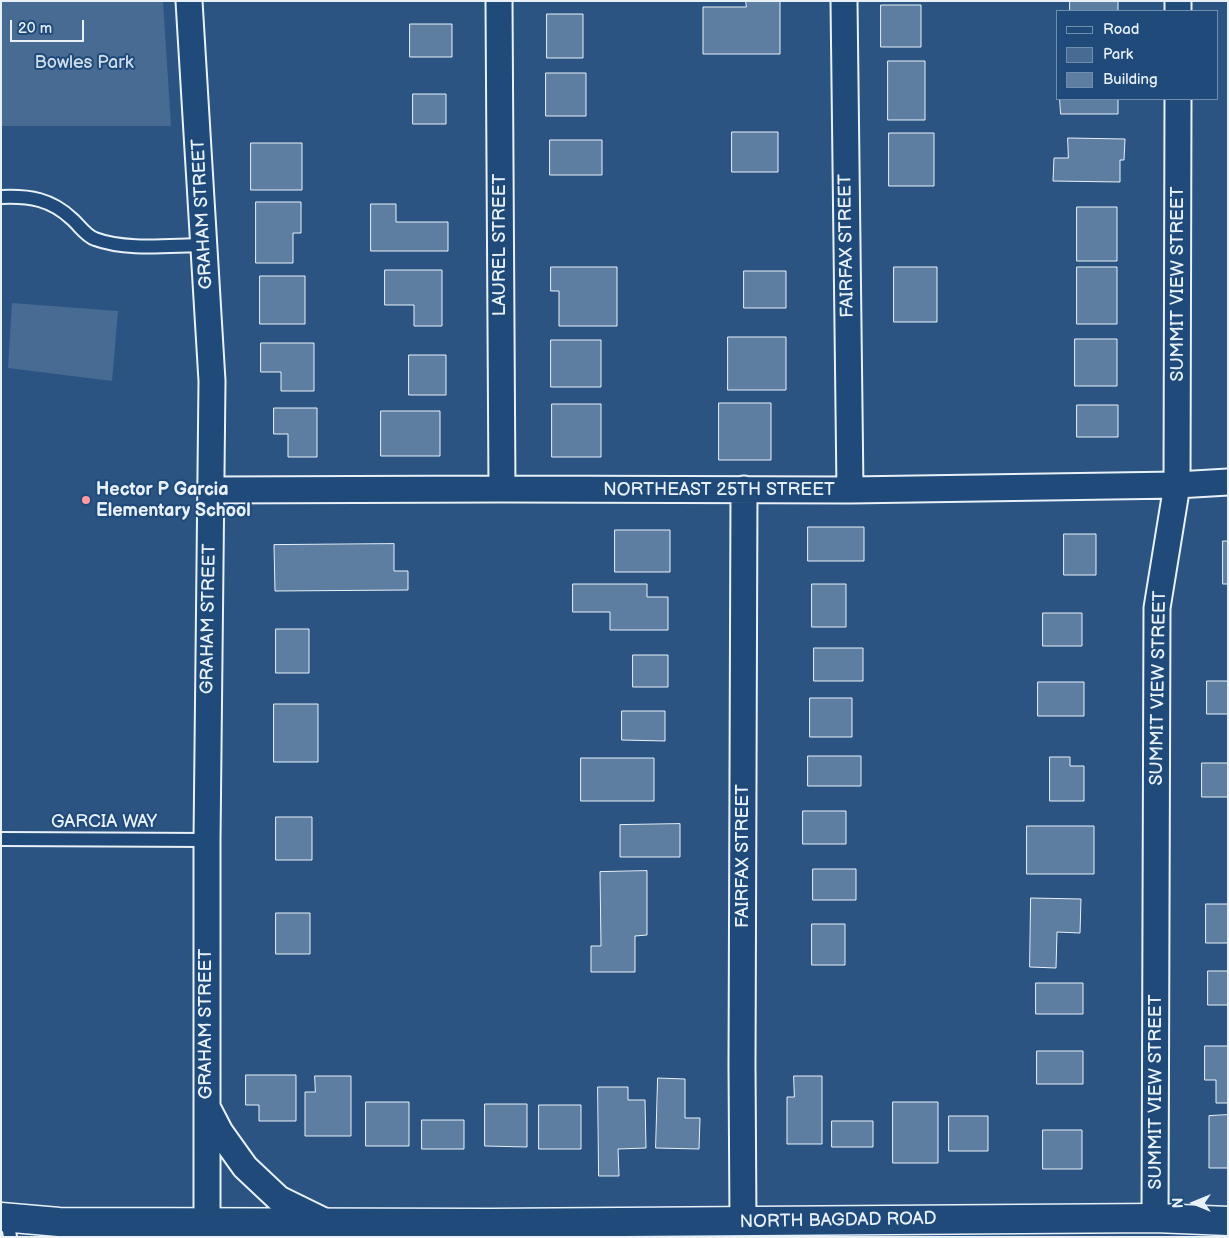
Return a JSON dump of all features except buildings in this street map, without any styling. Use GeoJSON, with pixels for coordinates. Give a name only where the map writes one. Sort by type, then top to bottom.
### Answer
{"type":"FeatureCollection","features":[{"type":"Feature","properties":{"kind":"street","name":"GRAHAM STREET"},"geometry":{"type":"LineString","coordinates":[[189,1],[212,381],[207,840],[207,1230]]}},
{"type":"Feature","properties":{"kind":"street","name":"LAUREL STREET"},"geometry":{"type":"LineString","coordinates":[[499,1],[502,489]]}},
{"type":"Feature","properties":{"kind":"street","name":"FAIRFAX STREET"},"geometry":{"type":"LineString","coordinates":[[844,1],[850,490]]}},
{"type":"Feature","properties":{"kind":"street","name":"SUMMIT VIEW STREET"},"geometry":{"type":"LineString","coordinates":[[1155,1218],[1158,608],[1177,485],[1178,100]]}},
{"type":"Feature","properties":{"kind":"street","name":"NORTHEAST 25TH STREET"},"geometry":{"type":"LineString","coordinates":[[211,490],[850,490],[1177,485],[1228,482]]}},
{"type":"Feature","properties":{"kind":"street","name":"FAIRFAX STREET"},"geometry":{"type":"LineString","coordinates":[[743,1222],[744,490]]}},
{"type":"Feature","properties":{"kind":"street","name":"NORTH BAGDAD ROAD"},"geometry":{"type":"LineString","coordinates":[[206,1105],[220,1132],[245,1167],[279,1200],[328,1223]]}},
{"type":"Feature","properties":{"kind":"street","name":"NORTH BAGDAD ROAD"},"geometry":{"type":"LineString","coordinates":[[6,1224],[59,1222],[207,1230],[328,1223],[490,1230],[743,1222],[1155,1218],[1228,1220]]}},
{"type":"Feature","properties":{"kind":"lane"},"geometry":{"type":"LineString","coordinates":[[2,197],[23,196],[37,198],[50,203],[65,212],[92,238],[110,244],[132,246],[205,245]]}},
{"type":"Feature","properties":{"kind":"lane","name":"GARCIA WAY"},"geometry":{"type":"LineString","coordinates":[[1,839],[207,840]]}},
{"type":"Feature","properties":{"kind":"green space","name":"Bowles Park"},"geometry":{"type":"Polygon","coordinates":[[[1,1],[163,1],[171,126],[1,126],[1,1]]]}},
{"type":"Feature","properties":{"kind":"green space"},"geometry":{"type":"Polygon","coordinates":[[[12,303],[118,311],[112,381],[8,368],[12,303]]]}},
{"type":"Feature","properties":{"kind":"place","name":"Hector P Garcia Elementary School"},"geometry":{"type":"Point","coordinates":[86,500]}}]}
